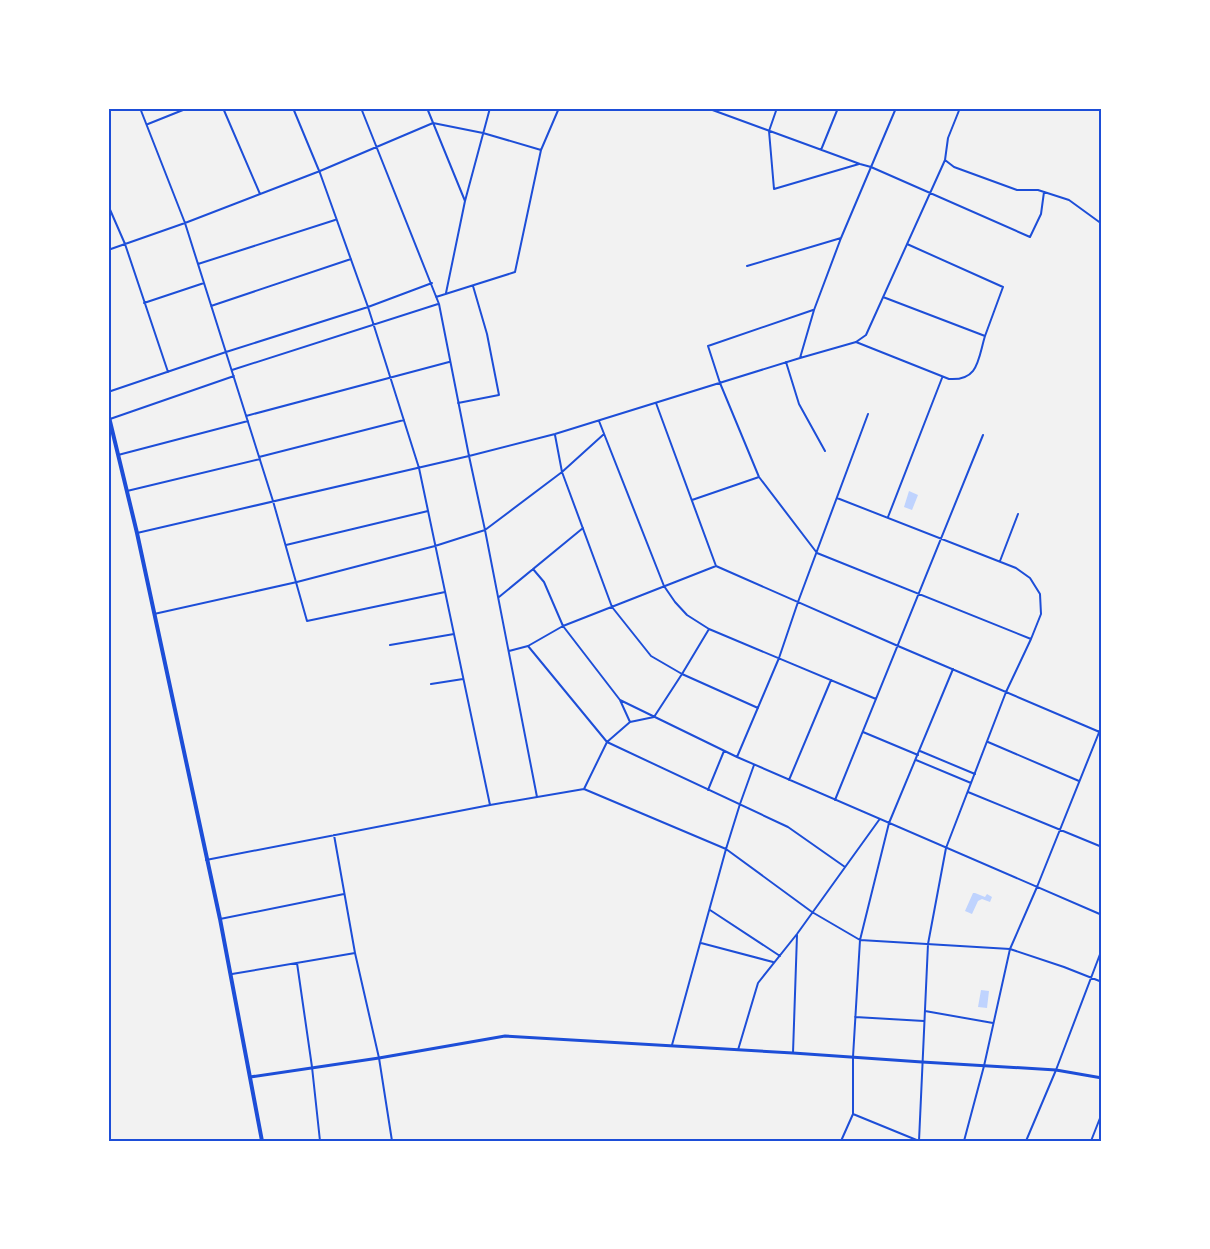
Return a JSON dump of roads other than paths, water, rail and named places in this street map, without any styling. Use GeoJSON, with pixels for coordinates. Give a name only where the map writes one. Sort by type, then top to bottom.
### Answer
{"type":"FeatureCollection","features":[{"type":"Feature","properties":{"kind":"main road"},"geometry":{"type":"LineString","coordinates":[[108,412],[137,533],[232,974],[262,1141]]}},
{"type":"Feature","properties":{"kind":"street"},"geometry":{"type":"LineString","coordinates":[[140,108],[185,223],[260,458],[308,621],[445,592]]}},
{"type":"Feature","properties":{"kind":"street"},"geometry":{"type":"LineString","coordinates":[[148,124],[188,108]]}},
{"type":"Feature","properties":{"kind":"street"},"geometry":{"type":"LineString","coordinates":[[223,108],[260,194]]}},
{"type":"Feature","properties":{"kind":"street"},"geometry":{"type":"LineString","coordinates":[[293,108],[320,171],[368,307],[419,468],[490,804]]}},
{"type":"Feature","properties":{"kind":"street"},"geometry":{"type":"LineString","coordinates":[[361,108],[439,303],[537,797]]}},
{"type":"Feature","properties":{"kind":"street"},"geometry":{"type":"LineString","coordinates":[[427,108],[465,201]]}},
{"type":"Feature","properties":{"kind":"street"},"geometry":{"type":"LineString","coordinates":[[446,293],[465,201],[490,108]]}},
{"type":"Feature","properties":{"kind":"street"},"geometry":{"type":"LineString","coordinates":[[436,297],[515,272],[541,150],[559,108]]}},
{"type":"Feature","properties":{"kind":"street"},"geometry":{"type":"LineString","coordinates":[[707,108],[872,167],[1030,237],[1041,214],[1044,192]]}},
{"type":"Feature","properties":{"kind":"street"},"geometry":{"type":"LineString","coordinates":[[777,108],[769,130],[774,189],[860,164]]}},
{"type":"Feature","properties":{"kind":"street"},"geometry":{"type":"LineString","coordinates":[[821,150],[838,108]]}},
{"type":"Feature","properties":{"kind":"street"},"geometry":{"type":"LineString","coordinates":[[800,358],[814,310],[841,238],[896,108]]}},
{"type":"Feature","properties":{"kind":"street"},"geometry":{"type":"LineString","coordinates":[[137,533],[555,434],[856,342],[866,334],[931,192],[945,160],[948,138],[960,108]]}},
{"type":"Feature","properties":{"kind":"street"},"geometry":{"type":"LineString","coordinates":[[108,250],[320,171],[433,123],[483,133],[541,150]]}},
{"type":"Feature","properties":{"kind":"street"},"geometry":{"type":"LineString","coordinates":[[945,160],[954,167],[1017,190],[1038,190],[1069,200],[1102,225]]}},
{"type":"Feature","properties":{"kind":"street"},"geometry":{"type":"LineString","coordinates":[[108,205],[125,244],[168,372]]}},
{"type":"Feature","properties":{"kind":"street"},"geometry":{"type":"LineString","coordinates":[[198,264],[337,220]]}},
{"type":"Feature","properties":{"kind":"street"},"geometry":{"type":"LineString","coordinates":[[747,266],[841,238]]}},
{"type":"Feature","properties":{"kind":"street"},"geometry":{"type":"LineString","coordinates":[[856,342],[949,379],[960,380],[970,375],[975,368],[1003,287],[907,244]]}},
{"type":"Feature","properties":{"kind":"street"},"geometry":{"type":"LineString","coordinates":[[211,306],[351,259]]}},
{"type":"Feature","properties":{"kind":"street"},"geometry":{"type":"LineString","coordinates":[[144,303],[204,283]]}},
{"type":"Feature","properties":{"kind":"street"},"geometry":{"type":"LineString","coordinates":[[108,392],[368,307],[432,283]]}},
{"type":"Feature","properties":{"kind":"street"},"geometry":{"type":"LineString","coordinates":[[458,403],[499,396],[487,334],[473,286]]}},
{"type":"Feature","properties":{"kind":"street"},"geometry":{"type":"LineString","coordinates":[[883,297],[985,336]]}},
{"type":"Feature","properties":{"kind":"street"},"geometry":{"type":"LineString","coordinates":[[232,370],[439,303]]}},
{"type":"Feature","properties":{"kind":"street"},"geometry":{"type":"LineString","coordinates":[[814,310],[708,346],[720,383],[759,477],[817,553],[1031,639]]}},
{"type":"Feature","properties":{"kind":"street"},"geometry":{"type":"LineString","coordinates":[[246,416],[449,362]]}},
{"type":"Feature","properties":{"kind":"street"},"geometry":{"type":"LineString","coordinates":[[786,362],[799,404],[825,451]]}},
{"type":"Feature","properties":{"kind":"street"},"geometry":{"type":"LineString","coordinates":[[110,419],[234,376]]}},
{"type":"Feature","properties":{"kind":"street"},"geometry":{"type":"LineString","coordinates":[[888,518],[943,376]]}},
{"type":"Feature","properties":{"kind":"street"},"geometry":{"type":"LineString","coordinates":[[657,404],[716,566]]}},
{"type":"Feature","properties":{"kind":"street"},"geometry":{"type":"LineString","coordinates":[[737,758],[779,658],[868,414]]}},
{"type":"Feature","properties":{"kind":"street"},"geometry":{"type":"LineString","coordinates":[[127,490],[404,420]]}},
{"type":"Feature","properties":{"kind":"street"},"geometry":{"type":"LineString","coordinates":[[118,455],[248,421]]}},
{"type":"Feature","properties":{"kind":"street"},"geometry":{"type":"LineString","coordinates":[[599,421],[664,586],[687,615],[709,628],[876,699]]}},
{"type":"Feature","properties":{"kind":"street"},"geometry":{"type":"LineString","coordinates":[[555,434],[562,472],[612,607],[651,657],[682,674],[758,708]]}},
{"type":"Feature","properties":{"kind":"street"},"geometry":{"type":"LineString","coordinates":[[154,614],[297,582],[435,546],[485,530],[562,472],[604,434]]}},
{"type":"Feature","properties":{"kind":"street"},"geometry":{"type":"LineString","coordinates":[[835,800],[983,435]]}},
{"type":"Feature","properties":{"kind":"street"},"geometry":{"type":"LineString","coordinates":[[692,500],[759,477]]}},
{"type":"Feature","properties":{"kind":"street"},"geometry":{"type":"LineString","coordinates":[[837,498],[1016,568],[1030,578],[1040,594],[1041,614],[1006,692],[946,848],[928,944],[919,1141],[853,1114]]}},
{"type":"Feature","properties":{"kind":"street"},"geometry":{"type":"LineString","coordinates":[[286,545],[428,511]]}},
{"type":"Feature","properties":{"kind":"street"},"geometry":{"type":"LineString","coordinates":[[1000,561],[1018,514]]}},
{"type":"Feature","properties":{"kind":"street"},"geometry":{"type":"LineString","coordinates":[[498,598],[583,528]]}},
{"type":"Feature","properties":{"kind":"street"},"geometry":{"type":"LineString","coordinates":[[509,651],[528,646],[562,626],[716,566],[1101,732]]}},
{"type":"Feature","properties":{"kind":"street"},"geometry":{"type":"LineString","coordinates":[[533,569],[544,582],[562,626],[620,700],[630,722]]}},
{"type":"Feature","properties":{"kind":"street"},"geometry":{"type":"LineString","coordinates":[[584,789],[607,742],[630,722],[654,717],[709,628]]}},
{"type":"Feature","properties":{"kind":"street"},"geometry":{"type":"LineString","coordinates":[[390,645],[454,634]]}},
{"type":"Feature","properties":{"kind":"street"},"geometry":{"type":"LineString","coordinates":[[528,646],[607,742],[788,827],[845,867]]}},
{"type":"Feature","properties":{"kind":"street"},"geometry":{"type":"LineString","coordinates":[[841,1141],[853,1114],[853,1057],[860,940],[889,823],[953,669]]}},
{"type":"Feature","properties":{"kind":"street"},"geometry":{"type":"LineString","coordinates":[[431,684],[463,679]]}},
{"type":"Feature","properties":{"kind":"street"},"geometry":{"type":"LineString","coordinates":[[789,780],[831,680]]}},
{"type":"Feature","properties":{"kind":"street"},"geometry":{"type":"LineString","coordinates":[[620,700],[737,758],[1102,915]]}},
{"type":"Feature","properties":{"kind":"street"},"geometry":{"type":"LineString","coordinates":[[964,1141],[984,1066],[1010,949],[1101,732],[1102,724]]}},
{"type":"Feature","properties":{"kind":"street"},"geometry":{"type":"LineString","coordinates":[[863,732],[975,774]]}},
{"type":"Feature","properties":{"kind":"street"},"geometry":{"type":"LineString","coordinates":[[988,742],[1079,781]]}},
{"type":"Feature","properties":{"kind":"street"},"geometry":{"type":"LineString","coordinates":[[708,790],[724,751]]}},
{"type":"Feature","properties":{"kind":"street"},"geometry":{"type":"LineString","coordinates":[[916,760],[972,783]]}},
{"type":"Feature","properties":{"kind":"street"},"geometry":{"type":"LineString","coordinates":[[672,1046],[726,849],[754,765]]}},
{"type":"Feature","properties":{"kind":"street"},"geometry":{"type":"LineString","coordinates":[[207,860],[490,804],[584,789],[726,849],[812,912],[860,940],[1010,949],[1102,982]]}},
{"type":"Feature","properties":{"kind":"street"},"geometry":{"type":"LineString","coordinates":[[968,792],[1102,847]]}},
{"type":"Feature","properties":{"kind":"street"},"geometry":{"type":"LineString","coordinates":[[738,1050],[758,983],[797,934],[880,819]]}},
{"type":"Feature","properties":{"kind":"street"},"geometry":{"type":"LineString","coordinates":[[334,835],[355,953],[379,1058],[392,1141]]}},
{"type":"Feature","properties":{"kind":"street"},"geometry":{"type":"LineString","coordinates":[[220,919],[344,894]]}},
{"type":"Feature","properties":{"kind":"street"},"geometry":{"type":"LineString","coordinates":[[710,910],[780,956]]}},
{"type":"Feature","properties":{"kind":"street"},"geometry":{"type":"LineString","coordinates":[[793,1053],[797,934]]}},
{"type":"Feature","properties":{"kind":"street"},"geometry":{"type":"LineString","coordinates":[[701,943],[775,962]]}},
{"type":"Feature","properties":{"kind":"street"},"geometry":{"type":"LineString","coordinates":[[1026,1141],[1102,949]]}},
{"type":"Feature","properties":{"kind":"street"},"geometry":{"type":"LineString","coordinates":[[232,974],[355,953]]}},
{"type":"Feature","properties":{"kind":"street"},"geometry":{"type":"LineString","coordinates":[[297,963],[320,1141]]}},
{"type":"Feature","properties":{"kind":"street"},"geometry":{"type":"LineString","coordinates":[[924,1011],[993,1023]]}},
{"type":"Feature","properties":{"kind":"street"},"geometry":{"type":"LineString","coordinates":[[855,1017],[924,1021]]}},
{"type":"Feature","properties":{"kind":"street"},"geometry":{"type":"LineString","coordinates":[[250,1077],[505,1036],[1056,1070],[1102,1078]]}},
{"type":"Feature","properties":{"kind":"street"},"geometry":{"type":"LineString","coordinates":[[1090,1141],[1102,1113]]}},
{"type":"Feature","properties":{"kind":"water"},"geometry":{"type":"Polygon","coordinates":[[[909,491],[918,495],[912,510],[904,507],[909,491]]]}},
{"type":"Feature","properties":{"kind":"water"},"geometry":{"type":"Polygon","coordinates":[[[973,893],[985,897],[987,894],[992,897],[990,902],[982,899],[978,901],[972,914],[965,911],[973,893]]]}},
{"type":"Feature","properties":{"kind":"water"},"geometry":{"type":"Polygon","coordinates":[[[981,990],[989,991],[987,1008],[978,1007],[981,990]]]}}]}
